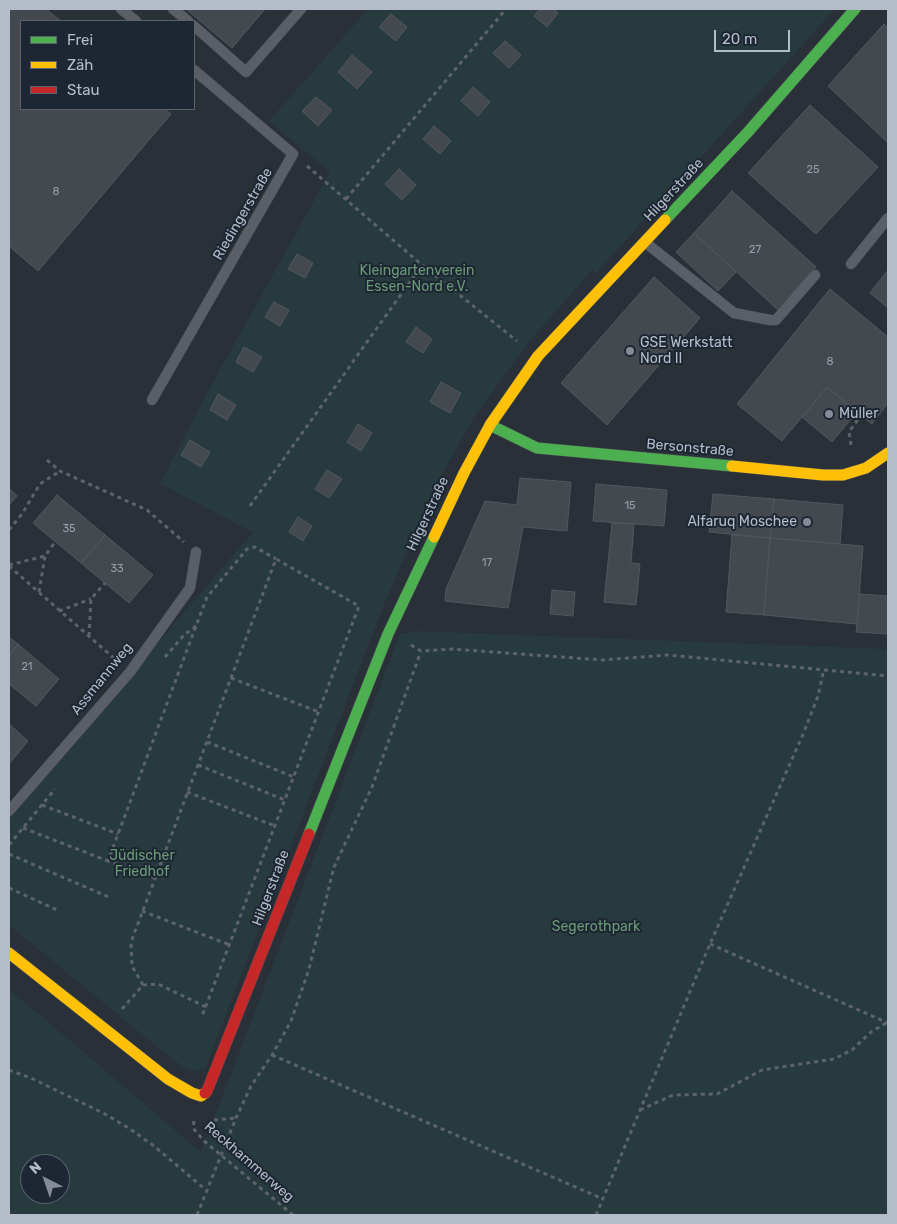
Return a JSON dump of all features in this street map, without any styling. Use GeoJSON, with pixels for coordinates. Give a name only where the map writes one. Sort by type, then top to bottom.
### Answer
{"type":"FeatureCollection","features":[{"type":"Feature","properties":{"kind":"street","name":"Hilgerstraße"},"geometry":{"type":"LineString","coordinates":[[201,1096],[208,1091],[388,634],[464,472],[490,425],[538,356],[748,132],[855,9]]}},
{"type":"Feature","properties":{"kind":"street","name":"Bersonstraße"},"geometry":{"type":"LineString","coordinates":[[490,425],[537,448],[823,475],[842,474],[866,468],[888,453]]}},
{"type":"Feature","properties":{"kind":"street"},"geometry":{"type":"LineString","coordinates":[[9,953],[168,1079],[201,1096]]}},
{"type":"Feature","properties":{"kind":"lane"},"geometry":{"type":"LineString","coordinates":[[121,9],[135,20]]}},
{"type":"Feature","properties":{"kind":"lane"},"geometry":{"type":"LineString","coordinates":[[173,9],[187,20]]}},
{"type":"Feature","properties":{"kind":"lane"},"geometry":{"type":"LineString","coordinates":[[195,27],[246,72],[301,9]]}},
{"type":"Feature","properties":{"kind":"lane"},"geometry":{"type":"LineString","coordinates":[[195,71],[293,154]]}},
{"type":"Feature","properties":{"kind":"lane","name":"Riedingerstraße"},"geometry":{"type":"LineString","coordinates":[[152,400],[293,154]]}},
{"type":"Feature","properties":{"kind":"lane"},"geometry":{"type":"LineString","coordinates":[[850,264],[888,218]]}},
{"type":"Feature","properties":{"kind":"lane"},"geometry":{"type":"LineString","coordinates":[[645,242],[734,314],[776,320],[815,275]]}},
{"type":"Feature","properties":{"kind":"lane","name":"Assmannweg"},"geometry":{"type":"LineString","coordinates":[[9,811],[130,672],[190,588],[196,552]]}},
{"type":"Feature","properties":{"kind":"path"},"geometry":{"type":"LineString","coordinates":[[346,199],[506,9]]}},
{"type":"Feature","properties":{"kind":"path"},"geometry":{"type":"LineString","coordinates":[[293,154],[422,265],[538,356]]}},
{"type":"Feature","properties":{"kind":"path"},"geometry":{"type":"LineString","coordinates":[[250,506],[422,265]]}},
{"type":"Feature","properties":{"kind":"path"},"geometry":{"type":"LineString","coordinates":[[47,460],[60,471],[147,510],[196,552]]}},
{"type":"Feature","properties":{"kind":"path"},"geometry":{"type":"LineString","coordinates":[[9,530],[22,514],[40,484],[60,471]]}},
{"type":"Feature","properties":{"kind":"path"},"geometry":{"type":"LineString","coordinates":[[39,593],[45,556],[55,542]]}},
{"type":"Feature","properties":{"kind":"path"},"geometry":{"type":"LineString","coordinates":[[108,861],[207,597],[247,549],[255,547],[359,606],[202,1016]]}},
{"type":"Feature","properties":{"kind":"path"},"geometry":{"type":"LineString","coordinates":[[9,566],[45,556]]}},
{"type":"Feature","properties":{"kind":"path"},"geometry":{"type":"LineString","coordinates":[[143,985],[132,966],[131,942],[276,559]]}},
{"type":"Feature","properties":{"kind":"path"},"geometry":{"type":"LineString","coordinates":[[9,566],[130,672]]}},
{"type":"Feature","properties":{"kind":"path"},"geometry":{"type":"LineString","coordinates":[[59,610],[91,599],[105,583]]}},
{"type":"Feature","properties":{"kind":"path"},"geometry":{"type":"LineString","coordinates":[[89,637],[91,599]]}},
{"type":"Feature","properties":{"kind":"path"},"geometry":{"type":"LineString","coordinates":[[197,1215],[251,1086],[272,1055],[296,1010],[334,867],[372,787],[421,651],[452,649],[602,660],[668,655],[888,676]]}},
{"type":"Feature","properties":{"kind":"path"},"geometry":{"type":"LineString","coordinates":[[596,1215],[710,944],[804,732],[818,696],[824,669]]}},
{"type":"Feature","properties":{"kind":"path"},"geometry":{"type":"LineString","coordinates":[[231,678],[319,712]]}},
{"type":"Feature","properties":{"kind":"path"},"geometry":{"type":"LineString","coordinates":[[207,742],[294,777]]}},
{"type":"Feature","properties":{"kind":"path"},"geometry":{"type":"LineString","coordinates":[[198,765],[285,800]]}},
{"type":"Feature","properties":{"kind":"path"},"geometry":{"type":"LineString","coordinates":[[187,792],[275,826]]}},
{"type":"Feature","properties":{"kind":"path"},"geometry":{"type":"LineString","coordinates":[[42,805],[118,834]]}},
{"type":"Feature","properties":{"kind":"path"},"geometry":{"type":"LineString","coordinates":[[22,828],[155,878]]}},
{"type":"Feature","properties":{"kind":"path"},"geometry":{"type":"LineString","coordinates":[[9,854],[111,898]]}},
{"type":"Feature","properties":{"kind":"path"},"geometry":{"type":"LineString","coordinates":[[9,888],[57,910]]}},
{"type":"Feature","properties":{"kind":"path"},"geometry":{"type":"LineString","coordinates":[[142,912],[230,945]]}},
{"type":"Feature","properties":{"kind":"path"},"geometry":{"type":"LineString","coordinates":[[710,944],[888,1023]]}},
{"type":"Feature","properties":{"kind":"path"},"geometry":{"type":"LineString","coordinates":[[118,1014],[143,985],[158,984],[206,1007]]}},
{"type":"Feature","properties":{"kind":"path"},"geometry":{"type":"LineString","coordinates":[[640,1110],[673,1095],[717,1094],[762,1070],[834,1059],[852,1050],[871,1032],[888,1023]]}},
{"type":"Feature","properties":{"kind":"path"},"geometry":{"type":"LineString","coordinates":[[272,1055],[603,1199]]}},
{"type":"Feature","properties":{"kind":"path"},"geometry":{"type":"LineString","coordinates":[[9,1070],[31,1078],[122,1124],[154,1146],[206,1190]]}},
{"type":"Feature","properties":{"kind":"path","name":"Reckhammerweg"},"geometry":{"type":"LineString","coordinates":[[201,1096],[193,1128],[204,1141],[293,1215]]}},
{"type":"Feature","properties":{"kind":"green space"},"geometry":{"type":"Polygon","coordinates":[[[368,9],[835,9],[596,273],[592,270],[529,342],[474,417],[433,491],[383,607],[205,1069],[194,1071],[185,1068],[172,1059],[9,925],[9,816],[253,532],[160,484],[206,395],[330,172],[269,121],[368,9]]]}},
{"type":"Feature","properties":{"kind":"green space","name":"Segerothpark"},"geometry":{"type":"Polygon","coordinates":[[[416,631],[888,649],[888,1215],[9,1215],[9,989],[201,1152],[400,634],[416,631]]]}},
{"type":"Feature","properties":{"kind":"building"},"geometry":{"type":"Polygon","coordinates":[[[9,9],[46,9],[60,20],[20,20],[20,110],[166,110],[171,114],[38,271],[9,246],[9,9]]]}},
{"type":"Feature","properties":{"kind":"building"},"geometry":{"type":"Polygon","coordinates":[[[186,9],[265,9],[232,48],[186,9]]]}},
{"type":"Feature","properties":{"kind":"building"},"geometry":{"type":"Polygon","coordinates":[[[540,9],[553,9],[558,13],[547,27],[534,16],[540,9]]]}},
{"type":"Feature","properties":{"kind":"building"},"geometry":{"type":"Polygon","coordinates":[[[391,14],[407,27],[396,41],[379,27],[391,14]]]}},
{"type":"Feature","properties":{"kind":"building"},"geometry":{"type":"Polygon","coordinates":[[[884,24],[888,28],[888,143],[828,86],[884,24]]]}},
{"type":"Feature","properties":{"kind":"building"},"geometry":{"type":"Polygon","coordinates":[[[505,41],[521,55],[509,68],[493,53],[505,41]]]}},
{"type":"Feature","properties":{"kind":"building"},"geometry":{"type":"Polygon","coordinates":[[[352,55],[372,72],[357,89],[338,72],[352,55]]]}},
{"type":"Feature","properties":{"kind":"building"},"geometry":{"type":"Polygon","coordinates":[[[473,87],[490,102],[478,116],[461,101],[473,87]]]}},
{"type":"Feature","properties":{"kind":"building"},"geometry":{"type":"Polygon","coordinates":[[[316,97],[332,110],[318,126],[302,111],[316,97]]]}},
{"type":"Feature","properties":{"kind":"building"},"geometry":{"type":"Polygon","coordinates":[[[810,105],[878,167],[816,234],[748,173],[810,105]]]}},
{"type":"Feature","properties":{"kind":"building"},"geometry":{"type":"Polygon","coordinates":[[[434,126],[451,141],[440,154],[423,139],[434,126]]]}},
{"type":"Feature","properties":{"kind":"building"},"geometry":{"type":"Polygon","coordinates":[[[399,169],[416,185],[402,200],[385,184],[399,169]]]}},
{"type":"Feature","properties":{"kind":"building"},"geometry":{"type":"Polygon","coordinates":[[[732,191],[816,267],[778,310],[694,233],[732,191]]]}},
{"type":"Feature","properties":{"kind":"building"},"geometry":{"type":"Polygon","coordinates":[[[694,233],[736,272],[718,291],[676,252],[694,233]]]}},
{"type":"Feature","properties":{"kind":"building"},"geometry":{"type":"Polygon","coordinates":[[[297,254],[313,263],[305,278],[288,269],[297,254]]]}},
{"type":"Feature","properties":{"kind":"building"},"geometry":{"type":"Polygon","coordinates":[[[888,270],[888,308],[870,293],[888,270]]]}},
{"type":"Feature","properties":{"kind":"building","name":"GSE Werkstatt Nord II"},"geometry":{"type":"Polygon","coordinates":[[[654,277],[700,318],[607,425],[561,383],[654,277]]]}},
{"type":"Feature","properties":{"kind":"building"},"geometry":{"type":"Polygon","coordinates":[[[830,289],[888,337],[888,403],[872,424],[827,387],[782,441],[737,404],[830,289]]]}},
{"type":"Feature","properties":{"kind":"building"},"geometry":{"type":"Polygon","coordinates":[[[274,302],[289,310],[280,326],[265,317],[274,302]]]}},
{"type":"Feature","properties":{"kind":"building"},"geometry":{"type":"Polygon","coordinates":[[[416,327],[432,339],[423,353],[406,342],[416,327]]]}},
{"type":"Feature","properties":{"kind":"building"},"geometry":{"type":"Polygon","coordinates":[[[244,347],[262,357],[253,372],[236,362],[244,347]]]}},
{"type":"Feature","properties":{"kind":"building"},"geometry":{"type":"Polygon","coordinates":[[[441,382],[461,393],[450,413],[430,402],[441,382]]]}},
{"type":"Feature","properties":{"kind":"building","name":"Müller"},"geometry":{"type":"Polygon","coordinates":[[[827,387],[857,412],[832,442],[802,417],[827,387]]]}},
{"type":"Feature","properties":{"kind":"building"},"geometry":{"type":"Polygon","coordinates":[[[218,394],[236,405],[227,420],[210,410],[218,394]]]}},
{"type":"Feature","properties":{"kind":"building"},"geometry":{"type":"Polygon","coordinates":[[[358,424],[372,433],[361,451],[347,442],[358,424]]]}},
{"type":"Feature","properties":{"kind":"building"},"geometry":{"type":"Polygon","coordinates":[[[190,440],[210,452],[201,467],[181,455],[190,440]]]}},
{"type":"Feature","properties":{"kind":"building"},"geometry":{"type":"Polygon","coordinates":[[[327,470],[342,479],[329,498],[315,489],[327,470]]]}},
{"type":"Feature","properties":{"kind":"building"},"geometry":{"type":"Polygon","coordinates":[[[520,478],[571,482],[567,531],[523,527],[508,608],[445,601],[446,589],[485,501],[517,505],[520,478]]]}},
{"type":"Feature","properties":{"kind":"building"},"geometry":{"type":"Polygon","coordinates":[[[596,484],[667,490],[664,526],[593,521],[596,484]]]}},
{"type":"Feature","properties":{"kind":"building"},"geometry":{"type":"Polygon","coordinates":[[[9,488],[17,496],[9,505],[9,488]]]}},
{"type":"Feature","properties":{"kind":"building"},"geometry":{"type":"Polygon","coordinates":[[[713,494],[774,499],[770,538],[709,532],[713,494]]]}},
{"type":"Feature","properties":{"kind":"building"},"geometry":{"type":"Polygon","coordinates":[[[57,495],[105,535],[81,563],[33,523],[57,495]]]}},
{"type":"Feature","properties":{"kind":"building","name":"Alfaruq Moschee"},"geometry":{"type":"Polygon","coordinates":[[[774,499],[843,505],[840,544],[770,538],[774,499]]]}},
{"type":"Feature","properties":{"kind":"building"},"geometry":{"type":"Polygon","coordinates":[[[298,517],[312,526],[303,541],[289,532],[298,517]]]}},
{"type":"Feature","properties":{"kind":"building"},"geometry":{"type":"Polygon","coordinates":[[[612,523],[634,524],[631,563],[640,564],[636,605],[604,602],[612,523]]]}},
{"type":"Feature","properties":{"kind":"building"},"geometry":{"type":"Polygon","coordinates":[[[105,535],[153,575],[129,603],[81,563],[105,535]]]}},
{"type":"Feature","properties":{"kind":"building"},"geometry":{"type":"Polygon","coordinates":[[[732,535],[770,538],[764,615],[726,612],[732,535]]]}},
{"type":"Feature","properties":{"kind":"building"},"geometry":{"type":"Polygon","coordinates":[[[770,538],[863,546],[857,624],[764,615],[770,538]]]}},
{"type":"Feature","properties":{"kind":"building"},"geometry":{"type":"Polygon","coordinates":[[[552,590],[575,592],[573,616],[550,614],[552,590]]]}},
{"type":"Feature","properties":{"kind":"building"},"geometry":{"type":"Polygon","coordinates":[[[860,594],[888,596],[888,634],[856,632],[860,594]]]}},
{"type":"Feature","properties":{"kind":"building"},"geometry":{"type":"Polygon","coordinates":[[[9,637],[18,644],[9,656],[9,637]]]}},
{"type":"Feature","properties":{"kind":"building"},"geometry":{"type":"Polygon","coordinates":[[[18,644],[59,679],[36,706],[9,684],[9,656],[18,644]]]}},
{"type":"Feature","properties":{"kind":"building"},"geometry":{"type":"Polygon","coordinates":[[[9,724],[28,741],[9,764],[9,724]]]}},
{"type":"Feature","properties":{"kind":"traffic: fast"},"geometry":{"type":"LineString","coordinates":[[665,220],[748,132],[855,9]]}},
{"type":"Feature","properties":{"kind":"traffic: fast"},"geometry":{"type":"LineString","coordinates":[[490,425],[537,448],[732,466]]}},
{"type":"Feature","properties":{"kind":"traffic: fast"},"geometry":{"type":"LineString","coordinates":[[309,834],[388,634],[434,537]]}},
{"type":"Feature","properties":{"kind":"traffic: slow"},"geometry":{"type":"LineString","coordinates":[[434,537],[464,473],[490,425],[538,356],[665,220]]}},
{"type":"Feature","properties":{"kind":"traffic: slow"},"geometry":{"type":"LineString","coordinates":[[732,466],[823,475],[843,475],[866,468],[888,453]]}},
{"type":"Feature","properties":{"kind":"traffic: slow"},"geometry":{"type":"LineString","coordinates":[[9,953],[168,1079],[192,1093],[201,1096],[205,1093]]}},
{"type":"Feature","properties":{"kind":"traffic: jam"},"geometry":{"type":"LineString","coordinates":[[205,1093],[309,834]]}},
{"type":"Feature","properties":{"kind":"place","name":"GSE Werkstatt Nord II"},"geometry":{"type":"Point","coordinates":[630,351]}},
{"type":"Feature","properties":{"kind":"place","name":"Müller"},"geometry":{"type":"Point","coordinates":[829,414]}},
{"type":"Feature","properties":{"kind":"place","name":"Alfaruq Moschee"},"geometry":{"type":"Point","coordinates":[807,522]}},
{"type":"Feature","properties":{"kind":"park label","name":"Kleingartenverein Essen-Nord e.V."},"geometry":{"type":"Point","coordinates":[417,280]}},
{"type":"Feature","properties":{"kind":"park label","name":"Jüdischer Friedhof"},"geometry":{"type":"Point","coordinates":[142,864]}}]}
